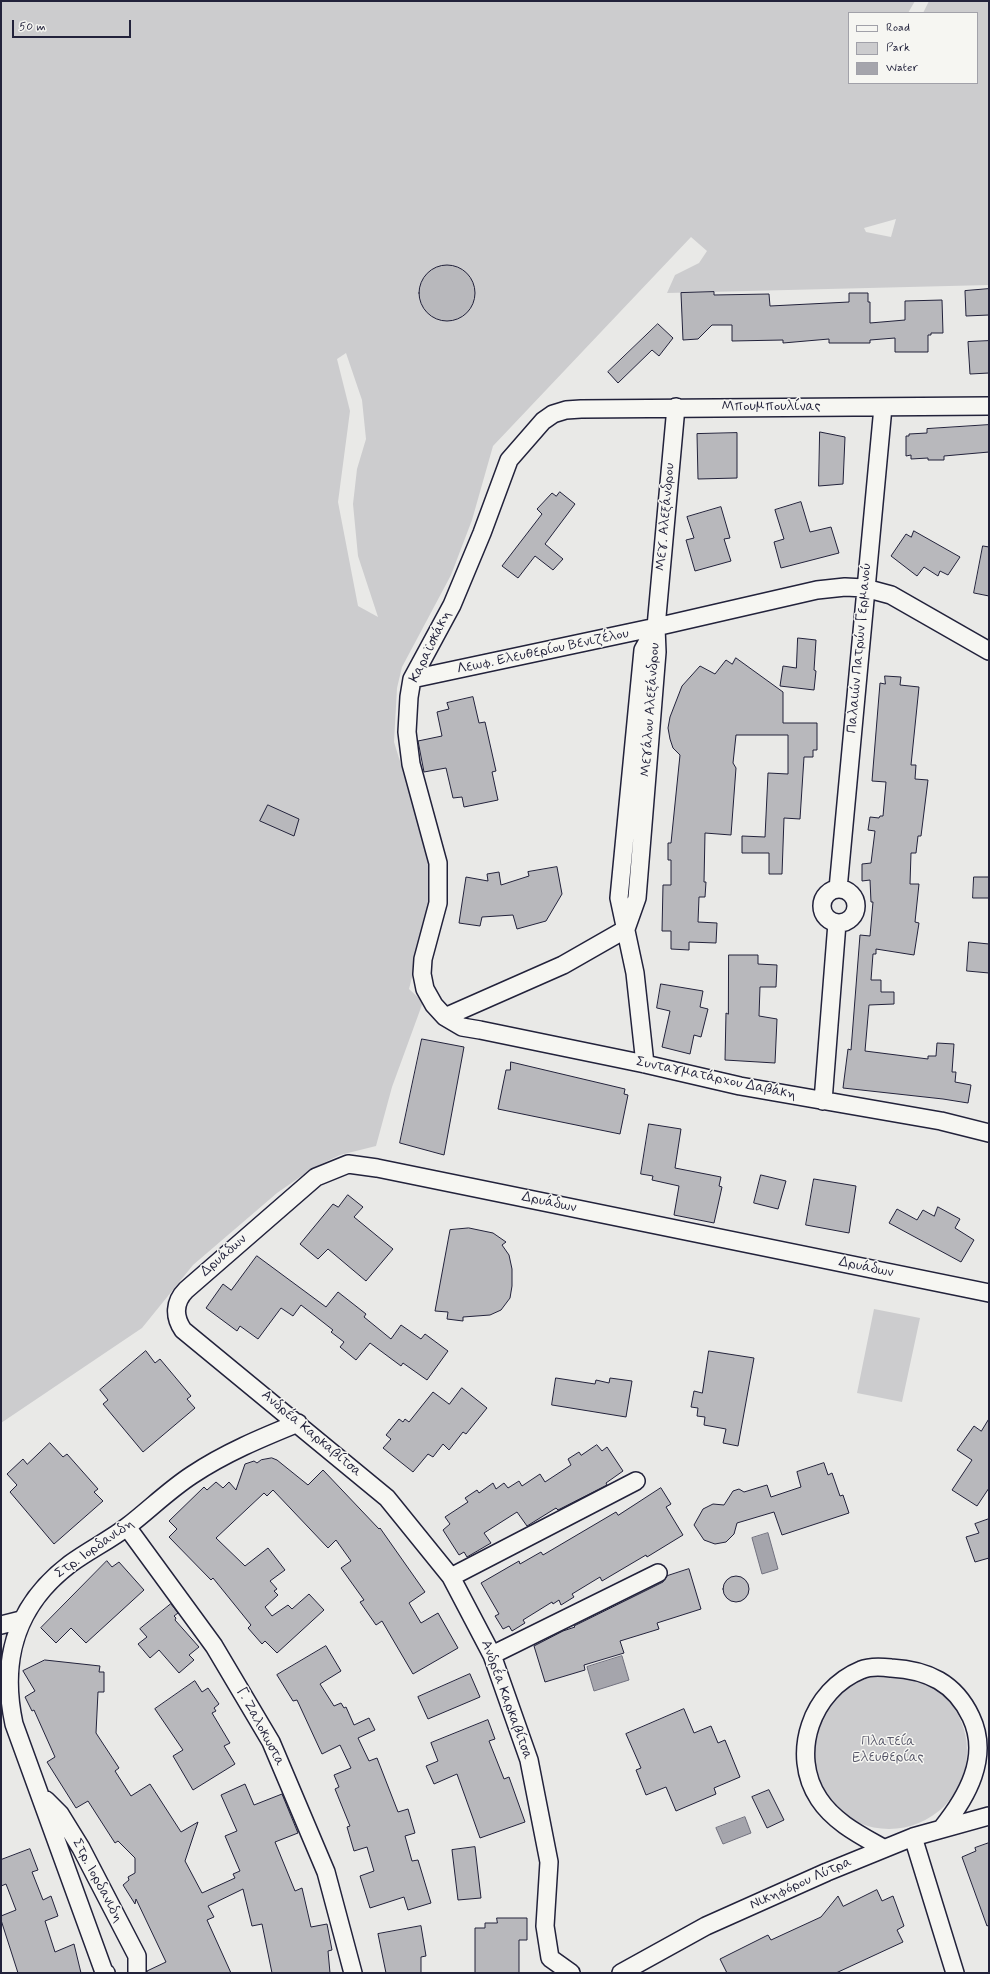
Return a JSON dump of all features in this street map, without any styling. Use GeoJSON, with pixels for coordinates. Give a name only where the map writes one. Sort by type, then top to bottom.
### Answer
{"type":"FeatureCollection","features":[{"type":"Feature","properties":{"kind":"street","name":"Μπουμπουλίνας"},"geometry":{"type":"LineString","coordinates":[[553,414],[566,410],[989,406]]}},
{"type":"Feature","properties":{"kind":"street","name":"Μεγ. Αλεξάνδρου"},"geometry":{"type":"LineString","coordinates":[[656,627],[676,408]]}},
{"type":"Feature","properties":{"kind":"street","name":"Παλαιών Πατρών Γερμανού"},"geometry":{"type":"LineString","coordinates":[[838,889],[883,408]]}},
{"type":"Feature","properties":{"kind":"street","name":"Καραϊσκάκη"},"geometry":{"type":"LineString","coordinates":[[445,1017],[434,1005],[425,988],[422,974],[423,959],[438,903],[438,863],[411,764],[407,732],[409,697],[412,679],[452,604],[482,533],[509,460],[543,421],[553,414]]}},
{"type":"Feature","properties":{"kind":"street","name":"Λεωφ. Ελευθερίου Βενιζέλου"},"geometry":{"type":"LineString","coordinates":[[412,679],[656,627],[829,588],[865,588],[891,595],[903,600],[989,651]]}},
{"type":"Feature","properties":{"kind":"street","name":"Μεγάλου Αλεξάνδρου"},"geometry":{"type":"LineString","coordinates":[[626,929],[637,898],[657,652],[656,627]]}},
{"type":"Feature","properties":{"kind":"street"},"geometry":{"type":"LineString","coordinates":[[838,889],[849,892],[856,907],[852,917],[848,921],[837,923],[827,918],[822,909],[824,898],[832,890],[838,889]]}},
{"type":"Feature","properties":{"kind":"street"},"geometry":{"type":"LineString","coordinates":[[823,1101],[837,923]]}},
{"type":"Feature","properties":{"kind":"street"},"geometry":{"type":"LineString","coordinates":[[445,1017],[563,965],[626,929],[635,973],[645,1064]]}},
{"type":"Feature","properties":{"kind":"street","name":"Συνταγματάρχου Δαβάκη"},"geometry":{"type":"LineString","coordinates":[[445,1017],[462,1026],[645,1064],[740,1086],[941,1121],[989,1133]]}},
{"type":"Feature","properties":{"kind":"street","name":"Δρυάδων"},"geometry":{"type":"LineString","coordinates":[[180,1325],[177,1317],[177,1306],[180,1297],[186,1290],[316,1177],[348,1164],[377,1168],[989,1293]]}},
{"type":"Feature","properties":{"kind":"street","name":"Ανδρέα Καρκαβίτσα"},"geometry":{"type":"LineString","coordinates":[[180,1325],[185,1331],[387,1498],[451,1577],[492,1655],[529,1760],[548,1862],[545,1926],[550,1958],[572,1973]]}},
{"type":"Feature","properties":{"kind":"street","name":"Στρ. Ιορδανιδη"},"geometry":{"type":"LineString","coordinates":[[106,1973],[104,1972],[14,1724],[9,1705],[7,1681],[9,1658],[13,1642],[21,1620],[28,1608],[46,1584],[70,1564],[127,1527],[190,1476],[215,1460],[243,1446],[298,1423]]}},
{"type":"Feature","properties":{"kind":"street"},"geometry":{"type":"LineString","coordinates":[[451,1577],[636,1482]]}},
{"type":"Feature","properties":{"kind":"street","name":"Γ. Ζαλοκωστα"},"geometry":{"type":"LineString","coordinates":[[127,1527],[214,1646],[271,1742],[326,1872],[353,1973]]}},
{"type":"Feature","properties":{"kind":"street"},"geometry":{"type":"LineString","coordinates":[[492,1655],[658,1573]]}},
{"type":"Feature","properties":{"kind":"street"},"geometry":{"type":"LineString","coordinates":[[1,1625],[21,1620]]}},
{"type":"Feature","properties":{"kind":"street"},"geometry":{"type":"LineString","coordinates":[[883,1848],[853,1832],[828,1811],[818,1799],[811,1782],[806,1760],[808,1730],[813,1716],[831,1691],[849,1676],[863,1669],[886,1667],[912,1669],[930,1675],[949,1687],[964,1704],[975,1725],[978,1740],[978,1760],[970,1785],[954,1814],[942,1828]]}},
{"type":"Feature","properties":{"kind":"street","name":"Στρ. Ιορδανιδη"},"geometry":{"type":"LineString","coordinates":[[41,1796],[60,1814],[80,1848],[137,1956],[137,1973]]}},
{"type":"Feature","properties":{"kind":"street","name":"Νικηφόρου Λύτρα"},"geometry":{"type":"LineString","coordinates":[[621,1973],[706,1926],[883,1848],[942,1828],[989,1816]]}},
{"type":"Feature","properties":{"kind":"street"},"geometry":{"type":"LineString","coordinates":[[913,1837],[955,1973]]}},
{"type":"Feature","properties":{"kind":"green space"},"geometry":{"type":"Polygon","coordinates":[[[1,1],[915,1],[909,12],[848,12],[848,84],[978,84],[978,12],[924,12],[929,1],[989,1],[989,285],[667,293],[675,275],[699,263],[707,251],[691,237],[493,446],[472,520],[451,575],[402,667],[397,688],[394,742],[433,867],[431,902],[409,989],[423,1002],[392,1087],[376,1146],[340,1155],[313,1168],[277,1193],[193,1265],[142,1328],[1,1423],[1,1]],[[896,219],[864,228],[866,232],[891,237],[896,219]],[[346,353],[337,359],[350,411],[338,502],[358,606],[378,617],[358,556],[353,504],[357,469],[366,439],[362,400],[346,353]]]}},
{"type":"Feature","properties":{"kind":"green space"},"geometry":{"type":"Polygon","coordinates":[[[874,1309],[920,1318],[902,1402],[857,1393],[874,1309]]]}},
{"type":"Feature","properties":{"kind":"green space","name":"Πλατεία Ελευθερίας"},"geometry":{"type":"Polygon","coordinates":[[[889,1673],[919,1679],[932,1686],[944,1696],[954,1708],[961,1721],[967,1751],[961,1781],[954,1794],[944,1806],[932,1816],[919,1823],[889,1829],[859,1823],[846,1816],[834,1806],[824,1794],[817,1781],[811,1751],[817,1721],[824,1708],[834,1696],[846,1686],[859,1679],[889,1673]]]}},
{"type":"Feature","properties":{"kind":"water"},"geometry":{"type":"Polygon","coordinates":[[[768,1533],[778,1569],[762,1574],[752,1538],[768,1533]]]}},
{"type":"Feature","properties":{"kind":"water"},"geometry":{"type":"Polygon","coordinates":[[[622,1656],[629,1680],[594,1691],[587,1667],[622,1656]]]}},
{"type":"Feature","properties":{"kind":"water"},"geometry":{"type":"Polygon","coordinates":[[[745,1817],[751,1833],[723,1844],[716,1828],[745,1817]]]}},
{"type":"Feature","properties":{"kind":"building"},"geometry":{"type":"Polygon","coordinates":[[[447,265],[458,268],[467,273],[472,282],[475,293],[472,304],[467,313],[458,318],[447,321],[436,318],[427,313],[422,304],[419,293],[422,282],[427,273],[436,268],[447,265]]]}},
{"type":"Feature","properties":{"kind":"building"},"geometry":{"type":"Polygon","coordinates":[[[989,289],[989,315],[966,316],[965,291],[989,289]]]}},
{"type":"Feature","properties":{"kind":"building"},"geometry":{"type":"Polygon","coordinates":[[[714,292],[714,295],[769,294],[770,306],[849,302],[849,293],[868,293],[868,302],[870,302],[870,323],[905,320],[905,301],[942,300],[943,333],[931,333],[931,335],[928,335],[928,352],[895,352],[895,338],[870,340],[870,343],[829,343],[829,339],[783,343],[783,340],[732,341],[732,325],[712,325],[698,339],[683,340],[681,293],[714,292]]]}},
{"type":"Feature","properties":{"kind":"building"},"geometry":{"type":"Polygon","coordinates":[[[658,324],[673,338],[659,356],[652,350],[618,383],[608,372],[658,324]]]}},
{"type":"Feature","properties":{"kind":"building"},"geometry":{"type":"Polygon","coordinates":[[[989,341],[989,373],[970,374],[968,342],[989,341]]]}},
{"type":"Feature","properties":{"kind":"building"},"geometry":{"type":"Polygon","coordinates":[[[989,425],[989,452],[944,456],[944,460],[928,460],[928,458],[911,459],[911,455],[906,456],[906,436],[909,436],[909,434],[927,433],[927,429],[989,425]]]}},
{"type":"Feature","properties":{"kind":"building"},"geometry":{"type":"Polygon","coordinates":[[[820,432],[845,437],[843,484],[819,486],[820,432]]]}},
{"type":"Feature","properties":{"kind":"building"},"geometry":{"type":"Polygon","coordinates":[[[737,433],[737,478],[698,479],[697,434],[737,433]]]}},
{"type":"Feature","properties":{"kind":"building"},"geometry":{"type":"Polygon","coordinates":[[[560,492],[575,504],[545,544],[563,559],[553,570],[535,556],[518,578],[502,566],[542,514],[537,509],[552,493],[556,496],[560,492]]]}},
{"type":"Feature","properties":{"kind":"building"},"geometry":{"type":"Polygon","coordinates":[[[801,502],[810,532],[831,527],[839,553],[781,568],[774,542],[784,539],[775,510],[801,502]]]}},
{"type":"Feature","properties":{"kind":"building"},"geometry":{"type":"Polygon","coordinates":[[[721,507],[730,538],[724,539],[731,561],[695,571],[686,540],[694,538],[687,517],[721,507]]]}},
{"type":"Feature","properties":{"kind":"building"},"geometry":{"type":"Polygon","coordinates":[[[914,531],[960,557],[948,575],[940,571],[938,576],[924,567],[917,576],[891,556],[906,534],[911,537],[914,531]]]}},
{"type":"Feature","properties":{"kind":"building"},"geometry":{"type":"Polygon","coordinates":[[[983,546],[989,547],[989,596],[974,593],[983,546]]]}},
{"type":"Feature","properties":{"kind":"building"},"geometry":{"type":"Polygon","coordinates":[[[798,638],[816,640],[814,670],[816,671],[814,690],[780,686],[783,666],[796,668],[798,638]]]}},
{"type":"Feature","properties":{"kind":"building"},"geometry":{"type":"Polygon","coordinates":[[[736,658],[783,692],[783,723],[817,723],[817,750],[813,750],[813,757],[804,757],[800,819],[784,818],[782,874],[769,874],[769,853],[742,853],[742,836],[765,837],[768,773],[788,774],[788,735],[736,735],[733,763],[736,768],[731,835],[705,833],[705,897],[699,897],[698,922],[717,923],[716,943],[689,942],[689,950],[671,949],[671,931],[662,931],[663,885],[671,885],[671,860],[668,860],[668,843],[671,843],[680,755],[673,748],[670,739],[668,728],[670,717],[682,686],[700,666],[715,674],[726,660],[732,664],[736,658]]]}},
{"type":"Feature","properties":{"kind":"building"},"geometry":{"type":"Polygon","coordinates":[[[885,676],[901,677],[900,685],[919,687],[911,765],[916,765],[915,779],[928,780],[921,836],[918,836],[916,853],[911,853],[910,884],[919,884],[915,922],[919,923],[914,955],[876,949],[876,954],[873,954],[871,980],[881,980],[881,992],[894,992],[894,1004],[869,1005],[865,1051],[928,1059],[928,1056],[936,1056],[937,1043],[954,1044],[952,1072],[956,1072],[955,1082],[971,1085],[968,1103],[843,1088],[848,1049],[851,1050],[860,935],[870,936],[873,902],[871,902],[870,880],[862,881],[862,864],[871,863],[875,831],[868,830],[870,817],[879,818],[880,816],[883,816],[886,782],[872,781],[880,683],[885,684],[885,676]]]}},
{"type":"Feature","properties":{"kind":"building"},"geometry":{"type":"Polygon","coordinates":[[[473,697],[479,723],[485,722],[496,771],[492,772],[498,800],[464,807],[462,797],[453,798],[446,768],[424,772],[418,741],[442,736],[437,712],[449,709],[447,703],[473,697]]]}},
{"type":"Feature","properties":{"kind":"building"},"geometry":{"type":"Polygon","coordinates":[[[268,805],[299,819],[294,836],[260,821],[268,805]]]}},
{"type":"Feature","properties":{"kind":"building"},"geometry":{"type":"Polygon","coordinates":[[[557,867],[562,894],[546,921],[517,929],[513,915],[482,917],[480,926],[459,923],[466,877],[488,881],[487,874],[499,872],[501,885],[529,876],[528,872],[557,867]]]}},
{"type":"Feature","properties":{"kind":"building"},"geometry":{"type":"Polygon","coordinates":[[[974,877],[989,877],[989,898],[973,898],[974,877]]]}},
{"type":"Feature","properties":{"kind":"building"},"geometry":{"type":"Polygon","coordinates":[[[969,942],[989,944],[989,973],[967,971],[969,942]]]}},
{"type":"Feature","properties":{"kind":"building"},"geometry":{"type":"Polygon","coordinates":[[[729,955],[758,955],[758,964],[777,965],[776,987],[760,987],[759,1016],[777,1019],[775,1063],[725,1060],[726,1013],[728,1014],[729,955]]]}},
{"type":"Feature","properties":{"kind":"building"},"geometry":{"type":"Polygon","coordinates":[[[661,984],[703,991],[700,1007],[708,1009],[701,1037],[694,1035],[690,1054],[662,1047],[670,1011],[657,1008],[661,984]]]}},
{"type":"Feature","properties":{"kind":"building"},"geometry":{"type":"Polygon","coordinates":[[[422,1039],[464,1047],[444,1155],[400,1143],[422,1039]]]}},
{"type":"Feature","properties":{"kind":"building"},"geometry":{"type":"Polygon","coordinates":[[[511,1062],[625,1089],[624,1094],[628,1095],[620,1134],[498,1109],[506,1070],[510,1070],[511,1062]]]}},
{"type":"Feature","properties":{"kind":"building"},"geometry":{"type":"Polygon","coordinates":[[[649,1124],[681,1129],[675,1168],[721,1177],[719,1186],[722,1187],[714,1223],[674,1215],[679,1186],[652,1180],[653,1176],[641,1174],[649,1124]]]}},
{"type":"Feature","properties":{"kind":"building"},"geometry":{"type":"Polygon","coordinates":[[[761,1175],[786,1181],[778,1209],[754,1203],[761,1175]]]}},
{"type":"Feature","properties":{"kind":"building"},"geometry":{"type":"Polygon","coordinates":[[[814,1179],[856,1186],[849,1233],[806,1225],[814,1179]]]}},
{"type":"Feature","properties":{"kind":"building"},"geometry":{"type":"Polygon","coordinates":[[[348,1195],[363,1207],[354,1217],[393,1249],[366,1281],[328,1249],[318,1259],[300,1244],[333,1204],[338,1207],[348,1195]]]}},
{"type":"Feature","properties":{"kind":"building"},"geometry":{"type":"Polygon","coordinates":[[[938,1207],[960,1219],[955,1228],[974,1240],[961,1262],[889,1223],[897,1209],[917,1220],[923,1210],[934,1216],[938,1207]]]}},
{"type":"Feature","properties":{"kind":"building"},"geometry":{"type":"Polygon","coordinates":[[[469,1228],[493,1233],[506,1242],[502,1245],[509,1255],[512,1269],[510,1298],[501,1310],[490,1315],[463,1317],[463,1321],[447,1319],[448,1312],[435,1311],[450,1230],[469,1228]]]}},
{"type":"Feature","properties":{"kind":"building"},"geometry":{"type":"Polygon","coordinates":[[[257,1256],[326,1307],[338,1292],[366,1314],[364,1317],[391,1339],[401,1325],[421,1339],[425,1334],[448,1351],[427,1380],[403,1363],[401,1366],[370,1343],[356,1360],[340,1347],[344,1342],[331,1332],[333,1330],[301,1305],[293,1316],[281,1308],[258,1339],[240,1326],[237,1331],[206,1308],[223,1284],[231,1290],[257,1256]]]}},
{"type":"Feature","properties":{"kind":"building"},"geometry":{"type":"Polygon","coordinates":[[[146,1351],[155,1363],[160,1359],[191,1396],[187,1399],[195,1408],[143,1452],[103,1404],[108,1400],[100,1390],[146,1351]]]}},
{"type":"Feature","properties":{"kind":"building"},"geometry":{"type":"Polygon","coordinates":[[[709,1351],[754,1358],[738,1446],[723,1443],[726,1429],[704,1425],[705,1417],[697,1416],[698,1408],[691,1407],[694,1391],[702,1393],[709,1351]]]}},
{"type":"Feature","properties":{"kind":"building"},"geometry":{"type":"Polygon","coordinates":[[[556,1378],[595,1384],[596,1380],[609,1383],[610,1378],[632,1381],[626,1417],[552,1405],[556,1378]]]}},
{"type":"Feature","properties":{"kind":"building"},"geometry":{"type":"Polygon","coordinates":[[[462,1388],[487,1408],[466,1434],[463,1432],[449,1450],[443,1444],[433,1457],[428,1454],[413,1472],[383,1448],[391,1439],[386,1435],[399,1419],[403,1422],[405,1419],[409,1422],[433,1392],[449,1404],[462,1388]]]}},
{"type":"Feature","properties":{"kind":"building"},"geometry":{"type":"Polygon","coordinates":[[[989,1419],[989,1488],[977,1506],[952,1490],[972,1460],[957,1450],[974,1426],[981,1431],[989,1419]]]}},
{"type":"Feature","properties":{"kind":"building"},"geometry":{"type":"Polygon","coordinates":[[[50,1443],[63,1457],[67,1454],[98,1489],[94,1492],[103,1501],[54,1544],[10,1492],[17,1485],[7,1474],[23,1459],[27,1464],[50,1443]]]}},
{"type":"Feature","properties":{"kind":"building"},"geometry":{"type":"Polygon","coordinates":[[[597,1445],[602,1451],[607,1447],[623,1471],[606,1483],[607,1485],[558,1510],[556,1508],[527,1526],[517,1512],[484,1533],[491,1543],[467,1557],[464,1552],[459,1555],[443,1530],[450,1524],[445,1517],[468,1502],[465,1498],[477,1490],[479,1493],[493,1483],[496,1489],[504,1483],[508,1488],[519,1481],[522,1486],[540,1474],[545,1482],[571,1465],[568,1459],[579,1452],[581,1455],[597,1445]]]}},
{"type":"Feature","properties":{"kind":"building"},"geometry":{"type":"Polygon","coordinates":[[[272,1458],[277,1460],[308,1485],[323,1470],[379,1529],[380,1528],[425,1592],[409,1603],[421,1623],[438,1613],[458,1648],[413,1674],[382,1621],[376,1625],[360,1602],[364,1600],[341,1568],[351,1561],[336,1540],[328,1548],[273,1490],[267,1496],[264,1493],[216,1538],[245,1566],[268,1548],[285,1570],[270,1581],[277,1589],[274,1591],[278,1595],[265,1607],[272,1616],[288,1605],[292,1609],[309,1594],[324,1610],[277,1653],[265,1641],[262,1644],[248,1628],[251,1625],[213,1578],[211,1580],[169,1537],[177,1529],[169,1521],[204,1487],[207,1490],[216,1482],[223,1488],[229,1482],[236,1490],[245,1464],[254,1461],[257,1463],[261,1460],[272,1458]]]}},
{"type":"Feature","properties":{"kind":"building"},"geometry":{"type":"Polygon","coordinates":[[[824,1463],[828,1475],[832,1473],[840,1496],[843,1495],[849,1513],[782,1535],[774,1512],[737,1523],[734,1534],[726,1542],[715,1544],[704,1540],[694,1525],[703,1509],[713,1504],[724,1505],[733,1491],[739,1489],[744,1492],[767,1485],[771,1497],[801,1487],[797,1472],[824,1463]]]}},
{"type":"Feature","properties":{"kind":"building"},"geometry":{"type":"Polygon","coordinates":[[[661,1488],[671,1504],[666,1507],[683,1535],[647,1557],[646,1555],[602,1581],[600,1577],[572,1594],[574,1597],[561,1605],[559,1600],[553,1604],[552,1602],[523,1620],[525,1623],[512,1631],[509,1626],[503,1629],[495,1616],[499,1614],[481,1583],[519,1561],[520,1564],[541,1552],[543,1555],[616,1512],[618,1515],[661,1488]]]}},
{"type":"Feature","properties":{"kind":"building"},"geometry":{"type":"Polygon","coordinates":[[[989,1519],[989,1558],[975,1562],[966,1537],[979,1533],[975,1524],[989,1519]]]}},
{"type":"Feature","properties":{"kind":"building"},"geometry":{"type":"Polygon","coordinates":[[[107,1561],[112,1567],[119,1562],[144,1590],[86,1643],[71,1628],[56,1643],[41,1628],[107,1561]]]}},
{"type":"Feature","properties":{"kind":"building"},"geometry":{"type":"Polygon","coordinates":[[[689,1569],[701,1609],[657,1623],[659,1629],[620,1641],[624,1653],[584,1665],[585,1670],[545,1682],[534,1646],[563,1631],[575,1627],[574,1626],[663,1582],[667,1576],[689,1569]]]}},
{"type":"Feature","properties":{"kind":"building"},"geometry":{"type":"Polygon","coordinates":[[[736,1576],[745,1580],[749,1589],[745,1598],[736,1602],[727,1598],[723,1589],[727,1580],[736,1576]]]}},
{"type":"Feature","properties":{"kind":"building"},"geometry":{"type":"Polygon","coordinates":[[[171,1604],[178,1613],[174,1616],[176,1618],[175,1620],[199,1647],[189,1655],[194,1660],[179,1673],[159,1650],[150,1658],[138,1644],[147,1637],[140,1629],[171,1604]]]}},
{"type":"Feature","properties":{"kind":"building"},"geometry":{"type":"Polygon","coordinates":[[[326,1646],[341,1671],[320,1684],[334,1706],[341,1703],[344,1708],[346,1707],[354,1725],[369,1718],[375,1730],[358,1738],[369,1761],[377,1758],[398,1812],[408,1809],[415,1833],[405,1836],[412,1861],[418,1860],[431,1903],[408,1910],[404,1897],[370,1908],[360,1876],[374,1871],[367,1847],[354,1851],[347,1827],[350,1826],[335,1789],[339,1787],[334,1775],[351,1768],[340,1745],[322,1754],[297,1700],[293,1701],[277,1675],[326,1646]]]}},
{"type":"Feature","properties":{"kind":"building"},"geometry":{"type":"Polygon","coordinates":[[[45,1660],[100,1666],[99,1672],[104,1672],[104,1692],[98,1692],[96,1733],[119,1768],[115,1771],[131,1796],[150,1784],[181,1832],[198,1822],[185,1861],[202,1893],[235,1878],[233,1874],[240,1871],[225,1836],[237,1831],[221,1795],[245,1784],[254,1805],[282,1794],[298,1833],[275,1842],[295,1891],[302,1888],[311,1927],[327,1924],[332,1950],[328,1951],[330,1973],[272,1973],[262,1924],[252,1926],[243,1889],[208,1906],[214,1917],[207,1920],[231,1973],[147,1973],[147,1971],[166,1962],[136,1899],[135,1904],[123,1885],[129,1880],[128,1877],[135,1873],[135,1858],[118,1841],[115,1843],[88,1801],[76,1808],[47,1762],[55,1757],[34,1710],[32,1711],[25,1697],[35,1691],[23,1671],[45,1660]]]}},
{"type":"Feature","properties":{"kind":"building"},"geometry":{"type":"Polygon","coordinates":[[[470,1674],[480,1697],[428,1719],[418,1697],[470,1674]]]}},
{"type":"Feature","properties":{"kind":"building"},"geometry":{"type":"Polygon","coordinates":[[[195,1681],[202,1692],[208,1688],[219,1704],[214,1708],[216,1711],[212,1713],[230,1743],[224,1746],[235,1764],[193,1790],[173,1756],[183,1750],[155,1709],[195,1681]]]}},
{"type":"Feature","properties":{"kind":"building"},"geometry":{"type":"Polygon","coordinates":[[[684,1709],[694,1733],[711,1726],[718,1743],[725,1740],[740,1777],[714,1788],[716,1794],[676,1811],[666,1787],[646,1795],[636,1770],[641,1768],[626,1734],[684,1709]]]}},
{"type":"Feature","properties":{"kind":"building"},"geometry":{"type":"Polygon","coordinates":[[[488,1720],[495,1739],[489,1741],[504,1779],[509,1777],[525,1822],[480,1838],[457,1774],[434,1784],[426,1766],[438,1761],[431,1743],[488,1720]]]}},
{"type":"Feature","properties":{"kind":"building"},"geometry":{"type":"Polygon","coordinates":[[[769,1790],[784,1820],[767,1828],[752,1797],[769,1790]]]}},
{"type":"Feature","properties":{"kind":"building"},"geometry":{"type":"Polygon","coordinates":[[[989,1843],[989,1925],[987,1926],[962,1857],[976,1851],[975,1848],[989,1843]]]}},
{"type":"Feature","properties":{"kind":"building"},"geometry":{"type":"Polygon","coordinates":[[[475,1847],[481,1898],[458,1900],[452,1850],[475,1847]]]}},
{"type":"Feature","properties":{"kind":"building"},"geometry":{"type":"Polygon","coordinates":[[[30,1849],[38,1870],[32,1872],[43,1900],[51,1896],[58,1916],[45,1921],[55,1952],[74,1944],[81,1973],[18,1973],[1,1920],[1,1916],[16,1910],[6,1884],[1,1886],[1,1860],[30,1849]]]}},
{"type":"Feature","properties":{"kind":"building"},"geometry":{"type":"Polygon","coordinates":[[[877,1890],[882,1901],[893,1896],[904,1926],[897,1930],[903,1942],[836,1973],[727,1973],[720,1959],[768,1935],[771,1940],[821,1917],[838,1896],[843,1906],[877,1890]]]}},
{"type":"Feature","properties":{"kind":"building"},"geometry":{"type":"Polygon","coordinates":[[[497,1918],[527,1918],[527,1940],[519,1940],[519,1973],[475,1973],[475,1928],[485,1928],[485,1923],[497,1923],[497,1918]]]}},
{"type":"Feature","properties":{"kind":"building"},"geometry":{"type":"Polygon","coordinates":[[[421,1926],[426,1956],[421,1957],[421,1973],[386,1973],[378,1934],[421,1926]]]}}]}
